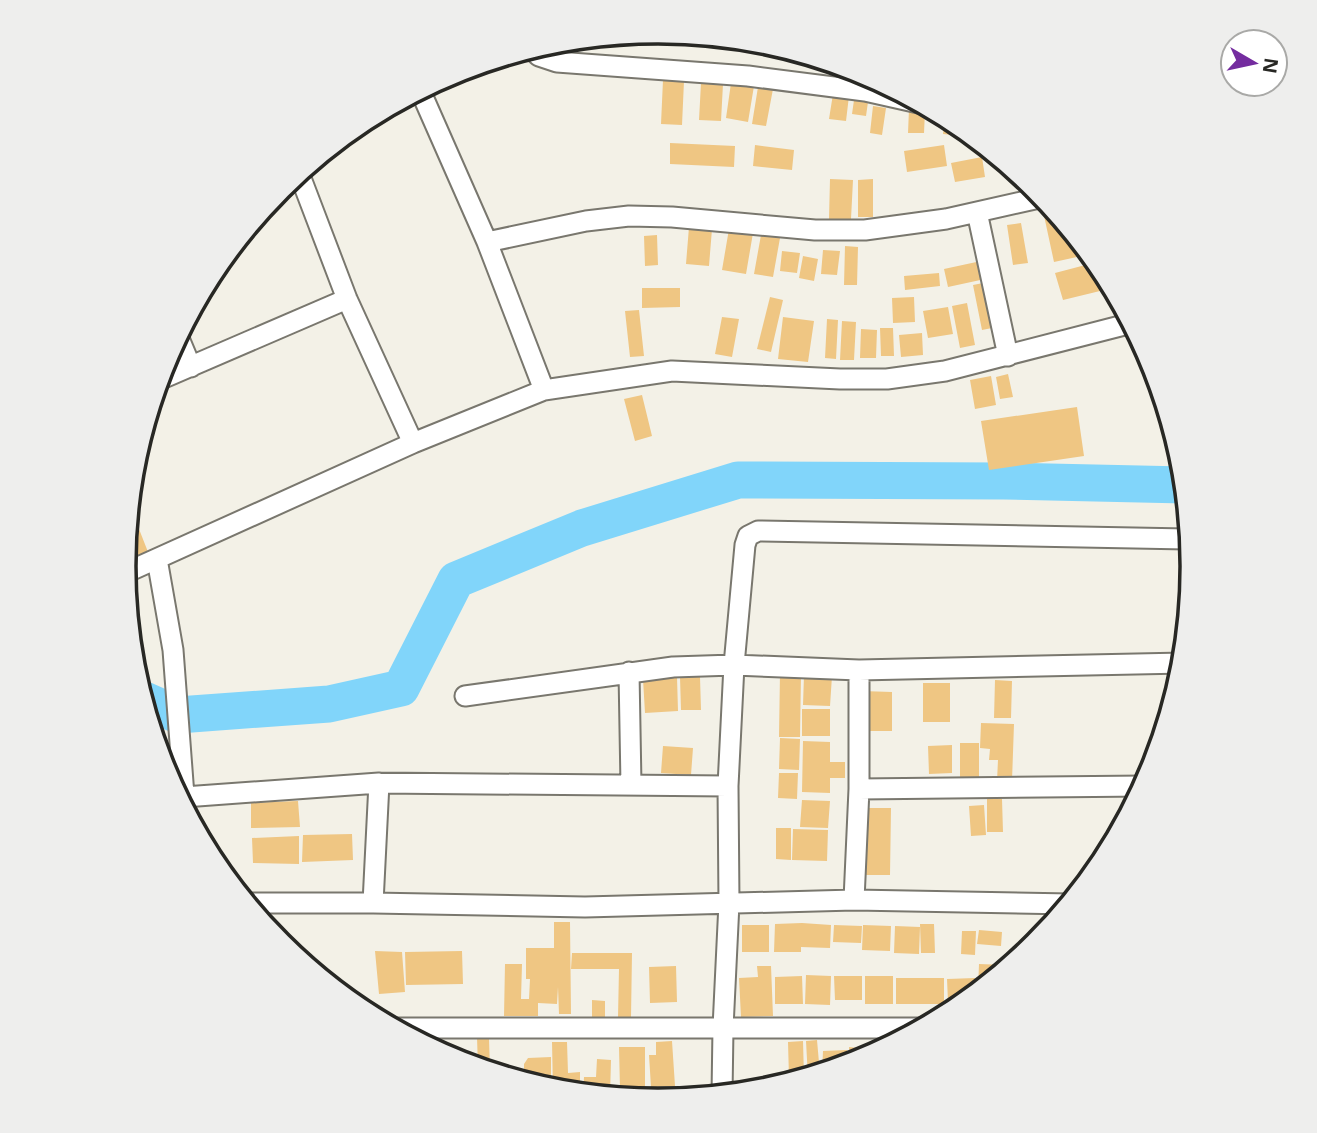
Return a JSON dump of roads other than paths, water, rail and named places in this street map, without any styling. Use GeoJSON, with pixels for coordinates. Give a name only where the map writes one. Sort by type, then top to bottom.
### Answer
{"type":"FeatureCollection","features":[{"type":"Feature","properties":{"kind":"street"},"geometry":{"type":"LineString","coordinates":[[543,57],[557,62],[748,76],[885,96]]}},
{"type":"Feature","properties":{"kind":"street"},"geometry":{"type":"LineString","coordinates":[[425,99],[487,243],[544,390]]}},
{"type":"Feature","properties":{"kind":"street"},"geometry":{"type":"LineString","coordinates":[[303,184],[347,299],[413,443]]}},
{"type":"Feature","properties":{"kind":"street"},"geometry":{"type":"LineString","coordinates":[[487,243],[586,220],[629,216],[672,217],[816,230],[865,230],[946,219],[1031,200]]}},
{"type":"Feature","properties":{"kind":"street"},"geometry":{"type":"LineString","coordinates":[[977,212],[1008,356]]}},
{"type":"Feature","properties":{"kind":"street"},"geometry":{"type":"LineString","coordinates":[[173,374],[347,299]]}},
{"type":"Feature","properties":{"kind":"street"},"geometry":{"type":"LineString","coordinates":[[136,568],[413,443],[544,390],[672,371],[887,379],[945,371],[1122,326]]}},
{"type":"Feature","properties":{"kind":"street"},"geometry":{"type":"LineString","coordinates":[[184,349],[191,367]]}},
{"type":"Feature","properties":{"kind":"street"},"geometry":{"type":"LineString","coordinates":[[722,1085],[729,903],[728,786],[734,665],[748,536],[758,531],[1180,539]]}},
{"type":"Feature","properties":{"kind":"street"},"geometry":{"type":"LineString","coordinates":[[157,559],[173,650],[183,783]]}},
{"type":"Feature","properties":{"kind":"street"},"geometry":{"type":"LineString","coordinates":[[465,696],[673,667],[734,665],[859,670],[1172,663]]}},
{"type":"Feature","properties":{"kind":"street"},"geometry":{"type":"LineString","coordinates":[[855,900],[859,670]]}},
{"type":"Feature","properties":{"kind":"street"},"geometry":{"type":"LineString","coordinates":[[629,672],[631,785]]}},
{"type":"Feature","properties":{"kind":"street"},"geometry":{"type":"LineString","coordinates":[[193,803],[379,783],[728,786]]}},
{"type":"Feature","properties":{"kind":"street"},"geometry":{"type":"LineString","coordinates":[[373,902],[379,783]]}},
{"type":"Feature","properties":{"kind":"street"},"geometry":{"type":"LineString","coordinates":[[859,789],[1132,786]]}},
{"type":"Feature","properties":{"kind":"street"},"geometry":{"type":"LineString","coordinates":[[258,903],[373,902],[586,907],[855,900],[1058,904]]}},
{"type":"Feature","properties":{"kind":"street"},"geometry":{"type":"LineString","coordinates":[[414,1028],[903,1028]]}},
{"type":"Feature","properties":{"kind":"waterway"},"geometry":{"type":"LineString","coordinates":[[155,705],[178,715],[329,704],[401,688],[456,580],[582,528],[738,480],[1175,485]]}}]}
